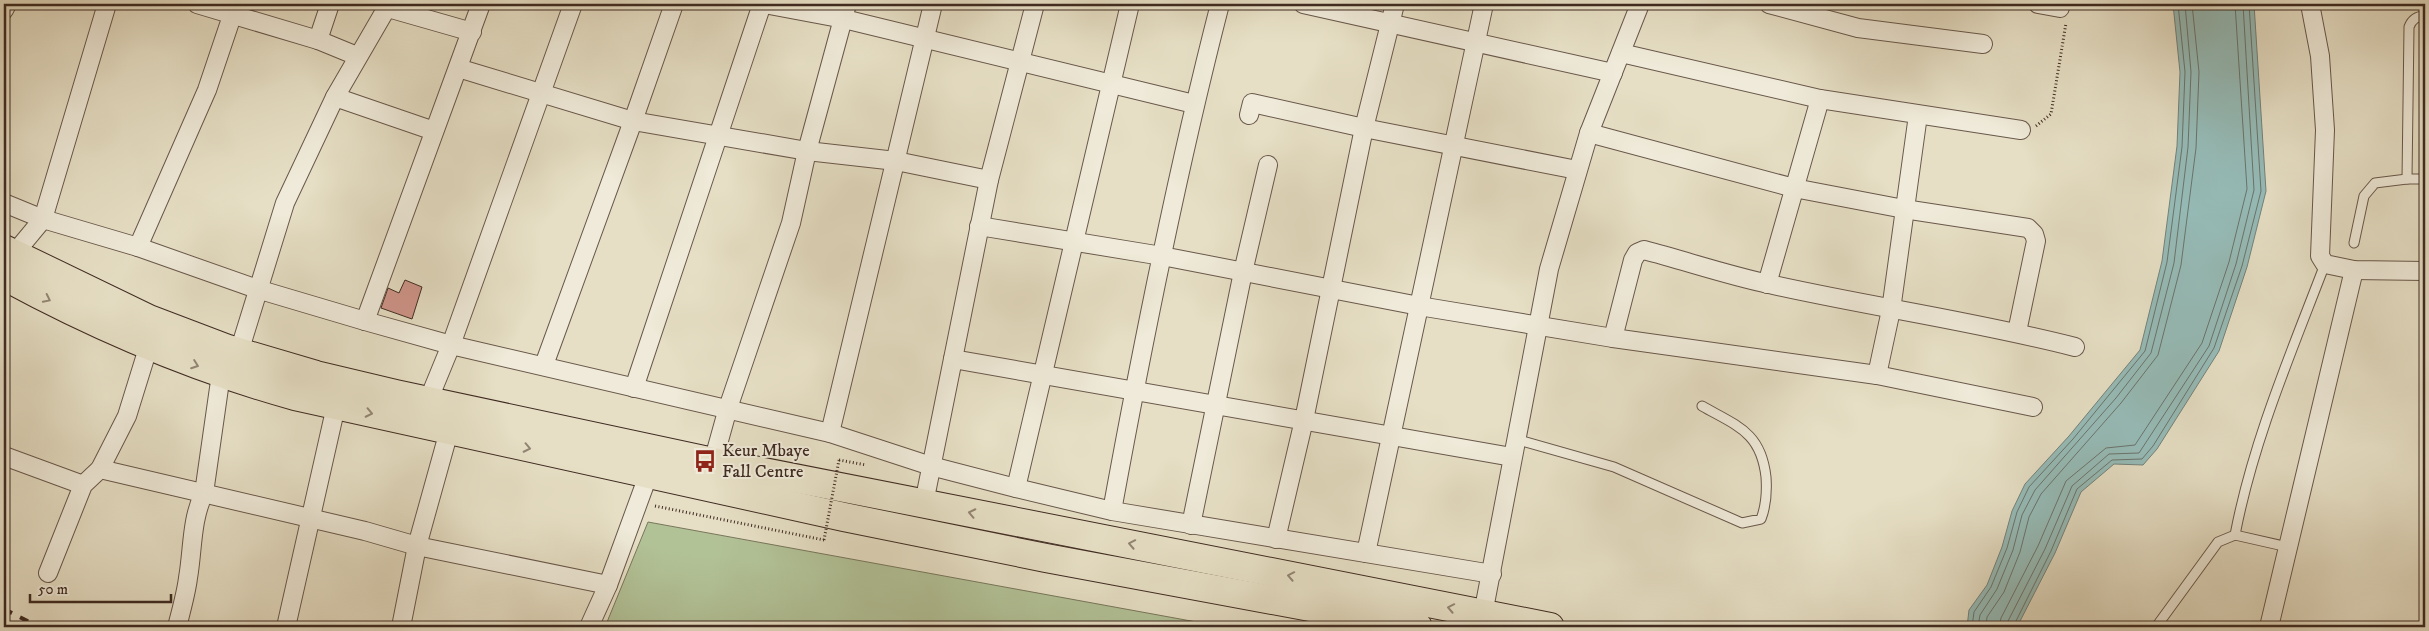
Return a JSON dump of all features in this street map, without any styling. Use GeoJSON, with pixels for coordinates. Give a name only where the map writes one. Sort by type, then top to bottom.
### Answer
{"type":"FeatureCollection","features":[{"type":"Feature","properties":{"kind":"highway"},"geometry":{"type":"LineString","coordinates":[[6,267],[88,318],[149,345],[221,374],[336,406],[844,517],[1036,556],[1418,627]]}},
{"type":"Feature","properties":{"kind":"highway"},"geometry":{"type":"LineString","coordinates":[[6,267],[239,352],[316,375],[713,462],[1550,627]]}},
{"type":"Feature","properties":{"kind":"street"},"geometry":{"type":"LineString","coordinates":[[4,10],[7,4]]}},
{"type":"Feature","properties":{"kind":"street"},"geometry":{"type":"LineString","coordinates":[[6,267],[43,219],[107,4]]}},
{"type":"Feature","properties":{"kind":"street"},"geometry":{"type":"LineString","coordinates":[[197,4],[233,9],[357,56]]}},
{"type":"Feature","properties":{"kind":"street"},"geometry":{"type":"LineString","coordinates":[[318,40],[330,4]]}},
{"type":"Feature","properties":{"kind":"street"},"geometry":{"type":"LineString","coordinates":[[365,321],[481,4]]}},
{"type":"Feature","properties":{"kind":"street"},"geometry":{"type":"LineString","coordinates":[[428,401],[451,345],[573,4]]}},
{"type":"Feature","properties":{"kind":"street"},"geometry":{"type":"LineString","coordinates":[[544,365],[634,121],[674,4]]}},
{"type":"Feature","properties":{"kind":"street"},"geometry":{"type":"LineString","coordinates":[[634,388],[763,4],[846,12],[925,40],[1194,104]]}},
{"type":"Feature","properties":{"kind":"street"},"geometry":{"type":"LineString","coordinates":[[830,433],[934,4]]}},
{"type":"Feature","properties":{"kind":"street"},"geometry":{"type":"LineString","coordinates":[[924,503],[979,226],[1035,4]]}},
{"type":"Feature","properties":{"kind":"street"},"geometry":{"type":"LineString","coordinates":[[1016,488],[1130,4]]}},
{"type":"Feature","properties":{"kind":"street"},"geometry":{"type":"LineString","coordinates":[[1112,511],[1134,390],[1194,104],[1220,4]]}},
{"type":"Feature","properties":{"kind":"street"},"geometry":{"type":"LineString","coordinates":[[1303,4],[1613,73]]}},
{"type":"Feature","properties":{"kind":"street"},"geometry":{"type":"LineString","coordinates":[[1276,540],[1304,420],[1364,128],[1395,4]]}},
{"type":"Feature","properties":{"kind":"street"},"geometry":{"type":"LineString","coordinates":[[1366,552],[1484,4]]}},
{"type":"Feature","properties":{"kind":"street"},"geometry":{"type":"LineString","coordinates":[[1483,614],[1549,268],[1589,133],[1640,4]]}},
{"type":"Feature","properties":{"kind":"street"},"geometry":{"type":"LineString","coordinates":[[1769,4],[1858,28],[1983,44]]}},
{"type":"Feature","properties":{"kind":"street"},"geometry":{"type":"LineString","coordinates":[[2038,4],[2060,8]]}},
{"type":"Feature","properties":{"kind":"street"},"geometry":{"type":"LineString","coordinates":[[2310,4],[2320,56],[2325,130],[2320,256],[2325,264],[2354,270],[2425,271]]}},
{"type":"Feature","properties":{"kind":"street"},"geometry":{"type":"LineString","coordinates":[[239,352],[285,203],[334,97],[388,6],[472,32]]}},
{"type":"Feature","properties":{"kind":"street"},"geometry":{"type":"LineString","coordinates":[[138,247],[207,90],[233,9]]}},
{"type":"Feature","properties":{"kind":"street"},"geometry":{"type":"LineString","coordinates":[[713,462],[728,408],[791,223],[807,151],[846,12]]}},
{"type":"Feature","properties":{"kind":"street"},"geometry":{"type":"LineString","coordinates":[[1621,53],[1820,99],[2021,130]]}},
{"type":"Feature","properties":{"kind":"street"},"geometry":{"type":"LineString","coordinates":[[458,68],[542,95],[634,121],[807,151],[896,161],[990,180]]}},
{"type":"Feature","properties":{"kind":"street"},"geometry":{"type":"LineString","coordinates":[[334,97],[434,131]]}},
{"type":"Feature","properties":{"kind":"street"},"geometry":{"type":"LineString","coordinates":[[1767,284],[1820,99]]}},
{"type":"Feature","properties":{"kind":"street"},"geometry":{"type":"LineString","coordinates":[[1249,115],[1252,103],[1364,128],[1577,170]]}},
{"type":"Feature","properties":{"kind":"street"},"geometry":{"type":"LineString","coordinates":[[1876,375],[1891,310],[1918,115]]}},
{"type":"Feature","properties":{"kind":"street"},"geometry":{"type":"LineString","coordinates":[[1589,133],[1794,188],[1904,209],[2028,228],[2034,234],[2036,241],[2017,332]]}},
{"type":"Feature","properties":{"kind":"street"},"geometry":{"type":"LineString","coordinates":[[1191,525],[1243,272],[1268,165]]}},
{"type":"Feature","properties":{"kind":"street"},"geometry":{"type":"LineString","coordinates":[[4,203],[43,219],[138,247],[258,289],[365,321],[451,345],[544,365],[634,388],[728,408],[830,433],[931,466],[1016,488],[1112,511],[1276,540],[1366,552],[1492,574]]}},
{"type":"Feature","properties":{"kind":"street"},"geometry":{"type":"LineString","coordinates":[[979,226],[1162,256],[1419,306],[1538,324],[1613,338],[1876,375],[2033,407]]}},
{"type":"Feature","properties":{"kind":"street"},"geometry":{"type":"LineString","coordinates":[[1613,338],[1633,260],[1637,253],[1644,250],[1767,284],[1891,310],[2017,332],[2075,346]]}},
{"type":"Feature","properties":{"kind":"street"},"geometry":{"type":"LineString","coordinates":[[2269,627],[2354,270]]}},
{"type":"Feature","properties":{"kind":"street"},"geometry":{"type":"LineString","coordinates":[[48,573],[83,485],[100,470],[127,416],[149,345]]}},
{"type":"Feature","properties":{"kind":"street"},"geometry":{"type":"LineString","coordinates":[[953,359],[1512,457]]}},
{"type":"Feature","properties":{"kind":"street"},"geometry":{"type":"LineString","coordinates":[[177,627],[188,579],[194,521],[197,507],[204,493],[221,374]]}},
{"type":"Feature","properties":{"kind":"street"},"geometry":{"type":"LineString","coordinates":[[286,627],[336,406]]}},
{"type":"Feature","properties":{"kind":"street"},"geometry":{"type":"LineString","coordinates":[[401,627],[417,546],[449,431]]}},
{"type":"Feature","properties":{"kind":"street"},"geometry":{"type":"LineString","coordinates":[[4,456],[83,485]]}},
{"type":"Feature","properties":{"kind":"street"},"geometry":{"type":"LineString","coordinates":[[100,470],[366,531],[417,546],[608,585]]}},
{"type":"Feature","properties":{"kind":"street"},"geometry":{"type":"LineString","coordinates":[[589,627],[608,585],[649,473]]}},
{"type":"Feature","properties":{"kind":"lane"},"geometry":{"type":"LineString","coordinates":[[2407,179],[2409,27],[2412,20],[2425,16]]}},
{"type":"Feature","properties":{"kind":"lane"},"geometry":{"type":"LineString","coordinates":[[2354,243],[2364,196],[2375,183],[2425,179]]}},
{"type":"Feature","properties":{"kind":"lane"},"geometry":{"type":"LineString","coordinates":[[2236,535],[2243,492],[2262,429],[2325,264]]}},
{"type":"Feature","properties":{"kind":"lane"},"geometry":{"type":"LineString","coordinates":[[1516,439],[1614,466],[1742,523],[1761,519],[1764,511],[1767,486],[1764,458],[1756,442],[1745,431],[1702,406]]}},
{"type":"Feature","properties":{"kind":"lane"},"geometry":{"type":"LineString","coordinates":[[2156,627],[2218,542],[2236,535],[2288,547]]}},
{"type":"Feature","properties":{"kind":"path"},"geometry":{"type":"LineString","coordinates":[[2021,130],[2038,126],[2050,114],[2066,22],[2066,14],[2060,8]]}},
{"type":"Feature","properties":{"kind":"path"},"geometry":{"type":"LineString","coordinates":[[638,502],[824,540],[839,460]]}},
{"type":"Feature","properties":{"kind":"green space"},"geometry":{"type":"Polygon","coordinates":[[[648,522],[1224,627],[605,627],[648,522]]]}},
{"type":"Feature","properties":{"kind":"water"},"geometry":{"type":"Polygon","coordinates":[[[2173,4],[2254,4],[2266,191],[2247,267],[2219,351],[2157,449],[2143,465],[2114,464],[2081,492],[2055,553],[2017,627],[1967,627],[1969,610],[1987,585],[2002,547],[2012,511],[2025,484],[2069,436],[2140,350],[2162,261],[2177,146],[2180,72],[2173,4]]]}},
{"type":"Feature","properties":{"kind":"building"},"geometry":{"type":"Polygon","coordinates":[[[405,280],[422,287],[412,319],[381,308],[388,288],[399,293],[405,280]]]}},
{"type":"Feature","properties":{"kind":"railway"},"geometry":{"type":"LineString","coordinates":[[4,609],[39,627]]}},
{"type":"Feature","properties":{"kind":"place","name":"Keur Mbaye Fall Centre"},"geometry":{"type":"Point","coordinates":[705,461]}}]}
